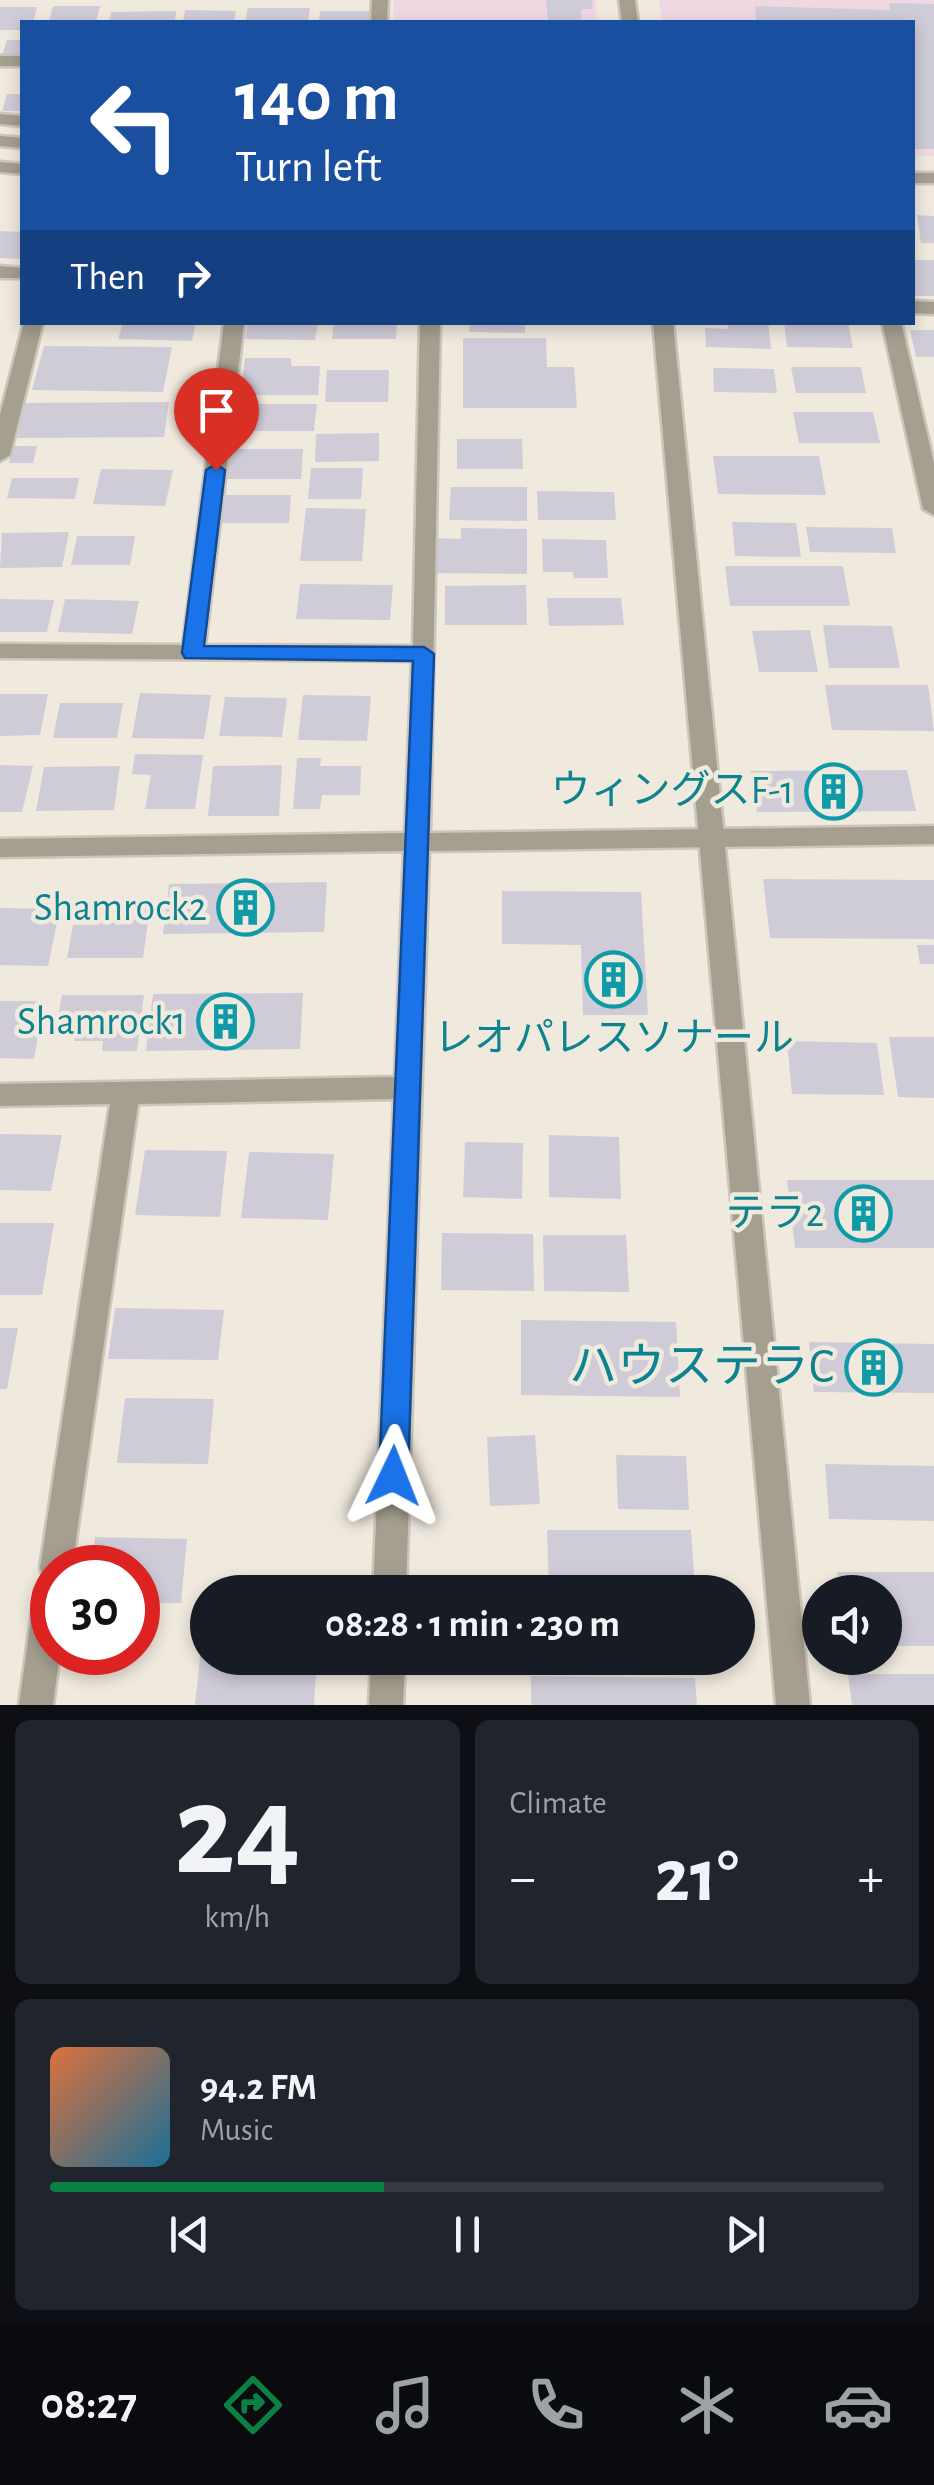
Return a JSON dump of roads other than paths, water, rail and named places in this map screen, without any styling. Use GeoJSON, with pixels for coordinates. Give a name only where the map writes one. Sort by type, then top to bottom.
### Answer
{"type":"FeatureCollection","features":[{"type":"Feature","properties":{"kind":"street"},"geometry":{"type":"LineString","coordinates":[[0,455],[33,325]]}},
{"type":"Feature","properties":{"kind":"street"},"geometry":{"type":"LineString","coordinates":[[193,653],[234,325]]}},
{"type":"Feature","properties":{"kind":"street"},"geometry":{"type":"LineString","coordinates":[[391,1575],[414,842],[424,654],[430,325]]}},
{"type":"Feature","properties":{"kind":"street"},"geometry":{"type":"LineString","coordinates":[[663,325],[794,1705]]}},
{"type":"Feature","properties":{"kind":"street"},"geometry":{"type":"LineString","coordinates":[[892,325],[934,508]]}},
{"type":"Feature","properties":{"kind":"street"},"geometry":{"type":"LineString","coordinates":[[0,651],[424,654]]}},
{"type":"Feature","properties":{"kind":"street"},"geometry":{"type":"LineString","coordinates":[[0,848],[934,835]]}},
{"type":"Feature","properties":{"kind":"street"},"geometry":{"type":"LineString","coordinates":[[0,1095],[406,1088]]}},
{"type":"Feature","properties":{"kind":"street"},"geometry":{"type":"LineString","coordinates":[[59,1545],[126,1091]]}},
{"type":"Feature","properties":{"kind":"street"},"geometry":{"type":"LineString","coordinates":[[36,1705],[40,1675]]}},
{"type":"Feature","properties":{"kind":"street"},"geometry":{"type":"LineString","coordinates":[[386,1705],[387,1675]]}},
{"type":"Feature","properties":{"kind":"place","name":"ウィングスF-1"},"geometry":{"type":"Point","coordinates":[833,791]}},
{"type":"Feature","properties":{"kind":"place","name":"Shamrock2"},"geometry":{"type":"Point","coordinates":[246,908]}},
{"type":"Feature","properties":{"kind":"place","name":"レオパレスソナール"},"geometry":{"type":"Point","coordinates":[614,980]}},
{"type":"Feature","properties":{"kind":"place","name":"Shamrock1"},"geometry":{"type":"Point","coordinates":[225,1022]}},
{"type":"Feature","properties":{"kind":"place","name":"テラ2"},"geometry":{"type":"Point","coordinates":[863,1214]}},
{"type":"Feature","properties":{"kind":"place","name":"ハウステラC"},"geometry":{"type":"Point","coordinates":[873,1368]}}]}
